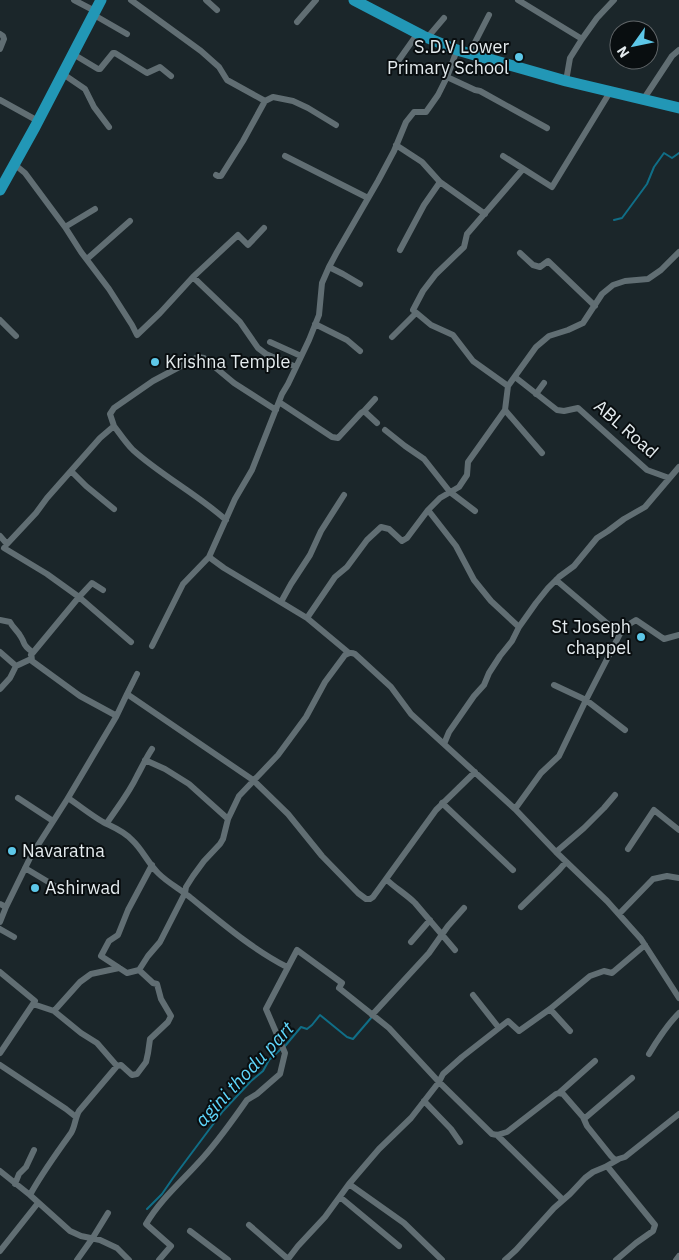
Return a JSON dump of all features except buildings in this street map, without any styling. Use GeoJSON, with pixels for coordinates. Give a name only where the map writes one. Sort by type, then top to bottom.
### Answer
{"type":"FeatureCollection","features":[{"type":"Feature","properties":{"kind":"highway"},"geometry":{"type":"LineString","coordinates":[[2,182],[38,121],[102,0]]}},
{"type":"Feature","properties":{"kind":"highway"},"geometry":{"type":"LineString","coordinates":[[354,0],[423,36],[469,54],[566,82],[679,108]]}},
{"type":"Feature","properties":{"kind":"street"},"geometry":{"type":"LineString","coordinates":[[74,0],[126,34]]}},
{"type":"Feature","properties":{"kind":"street"},"geometry":{"type":"LineString","coordinates":[[131,0],[201,51],[219,68],[227,80],[265,101]]}},
{"type":"Feature","properties":{"kind":"street"},"geometry":{"type":"LineString","coordinates":[[206,0],[217,10]]}},
{"type":"Feature","properties":{"kind":"street"},"geometry":{"type":"LineString","coordinates":[[296,22],[316,0]]}},
{"type":"Feature","properties":{"kind":"street"},"geometry":{"type":"LineString","coordinates":[[518,0],[582,39]]}},
{"type":"Feature","properties":{"kind":"street"},"geometry":{"type":"LineString","coordinates":[[566,82],[570,58],[597,18],[614,0]]}},
{"type":"Feature","properties":{"kind":"street"},"geometry":{"type":"LineString","coordinates":[[469,54],[488,15]]}},
{"type":"Feature","properties":{"kind":"street"},"geometry":{"type":"LineString","coordinates":[[396,64],[423,36],[444,18]]}},
{"type":"Feature","properties":{"kind":"street"},"geometry":{"type":"LineString","coordinates":[[0,34],[4,38],[0,49]]}},
{"type":"Feature","properties":{"kind":"street"},"geometry":{"type":"LineString","coordinates":[[152,646],[183,584],[208,557],[235,499],[252,470],[282,394],[309,340],[319,315],[322,283],[329,267],[378,180],[406,122],[414,112],[426,112],[438,95],[447,77],[457,50]]}},
{"type":"Feature","properties":{"kind":"street"},"geometry":{"type":"LineString","coordinates":[[643,100],[672,56],[679,50]]}},
{"type":"Feature","properties":{"kind":"street"},"geometry":{"type":"LineString","coordinates":[[74,54],[100,69],[115,53],[144,71],[149,73],[160,68],[171,76]]}},
{"type":"Feature","properties":{"kind":"street"},"geometry":{"type":"LineString","coordinates":[[63,74],[85,89],[94,107],[109,127]]}},
{"type":"Feature","properties":{"kind":"street"},"geometry":{"type":"LineString","coordinates":[[447,77],[487,94],[547,128]]}},
{"type":"Feature","properties":{"kind":"street"},"geometry":{"type":"LineString","coordinates":[[503,156],[552,188],[610,92]]}},
{"type":"Feature","properties":{"kind":"street"},"geometry":{"type":"LineString","coordinates":[[216,175],[221,176],[268,98],[273,97],[293,101],[336,125]]}},
{"type":"Feature","properties":{"kind":"street"},"geometry":{"type":"LineString","coordinates":[[0,100],[38,121]]}},
{"type":"Feature","properties":{"kind":"street"},"geometry":{"type":"LineString","coordinates":[[396,145],[422,162],[440,182],[485,214]]}},
{"type":"Feature","properties":{"kind":"street"},"geometry":{"type":"LineString","coordinates":[[285,156],[368,198]]}},
{"type":"Feature","properties":{"kind":"street"},"geometry":{"type":"LineString","coordinates":[[14,164],[25,173],[65,227],[109,289],[137,335],[238,235],[248,245],[264,228]]}},
{"type":"Feature","properties":{"kind":"street"},"geometry":{"type":"LineString","coordinates":[[508,386],[473,361],[453,335],[431,324],[413,310],[436,274],[464,247],[467,234],[523,169]]}},
{"type":"Feature","properties":{"kind":"street"},"geometry":{"type":"LineString","coordinates":[[400,250],[424,205],[440,182]]}},
{"type":"Feature","properties":{"kind":"street"},"geometry":{"type":"LineString","coordinates":[[65,227],[95,209]]}},
{"type":"Feature","properties":{"kind":"street"},"geometry":{"type":"LineString","coordinates":[[86,259],[130,220]]}},
{"type":"Feature","properties":{"kind":"street"},"geometry":{"type":"LineString","coordinates":[[308,618],[335,577],[347,567],[367,540],[381,527],[389,529],[402,541],[407,538],[428,510],[440,498],[459,487],[467,475],[468,462],[505,410],[508,386],[534,350],[545,339],[582,323],[602,294],[613,285],[625,281],[648,279],[661,270],[679,252]]}},
{"type":"Feature","properties":{"kind":"street"},"geometry":{"type":"LineString","coordinates":[[520,253],[533,265],[540,267],[548,261],[595,306]]}},
{"type":"Feature","properties":{"kind":"street"},"geometry":{"type":"LineString","coordinates":[[329,267],[360,284]]}},
{"type":"Feature","properties":{"kind":"street"},"geometry":{"type":"LineString","coordinates":[[194,277],[240,322],[258,348],[266,354],[296,367]]}},
{"type":"Feature","properties":{"kind":"street"},"geometry":{"type":"LineString","coordinates":[[392,338],[416,313]]}},
{"type":"Feature","properties":{"kind":"street"},"geometry":{"type":"LineString","coordinates":[[0,320],[16,336]]}},
{"type":"Feature","properties":{"kind":"street"},"geometry":{"type":"LineString","coordinates":[[315,324],[346,340],[360,350]]}},
{"type":"Feature","properties":{"kind":"street"},"geometry":{"type":"LineString","coordinates":[[270,342],[301,356]]}},
{"type":"Feature","properties":{"kind":"street"},"geometry":{"type":"LineString","coordinates":[[226,520],[132,449],[114,426],[110,414],[114,408],[153,381],[198,358],[204,358],[234,382],[276,410]]}},
{"type":"Feature","properties":{"kind":"street","name":"ABL Road"},"geometry":{"type":"LineString","coordinates":[[514,377],[557,410],[564,411],[578,408],[647,470],[669,478]]}},
{"type":"Feature","properties":{"kind":"street"},"geometry":{"type":"LineString","coordinates":[[536,394],[544,383]]}},
{"type":"Feature","properties":{"kind":"street"},"geometry":{"type":"LineString","coordinates":[[279,402],[332,437],[338,438],[374,399]]}},
{"type":"Feature","properties":{"kind":"street"},"geometry":{"type":"LineString","coordinates":[[505,410],[542,453]]}},
{"type":"Feature","properties":{"kind":"street"},"geometry":{"type":"LineString","coordinates":[[364,411],[377,423]]}},
{"type":"Feature","properties":{"kind":"street"},"geometry":{"type":"LineString","coordinates":[[0,554],[100,438],[114,426]]}},
{"type":"Feature","properties":{"kind":"street"},"geometry":{"type":"LineString","coordinates":[[385,430],[424,459],[450,492],[475,511]]}},
{"type":"Feature","properties":{"kind":"street"},"geometry":{"type":"LineString","coordinates":[[444,744],[449,732],[484,684],[489,673],[536,602],[556,580],[574,566],[597,538],[645,507],[679,467]]}},
{"type":"Feature","properties":{"kind":"street"},"geometry":{"type":"LineString","coordinates":[[71,471],[114,509]]}},
{"type":"Feature","properties":{"kind":"street"},"geometry":{"type":"LineString","coordinates":[[281,602],[344,495]]}},
{"type":"Feature","properties":{"kind":"street"},"geometry":{"type":"LineString","coordinates":[[428,510],[456,546],[474,580],[491,601],[519,627]]}},
{"type":"Feature","properties":{"kind":"street"},"geometry":{"type":"LineString","coordinates":[[0,536],[6,546],[79,597],[131,642]]}},
{"type":"Feature","properties":{"kind":"street"},"geometry":{"type":"LineString","coordinates":[[208,557],[308,618],[349,653],[355,654],[380,676],[391,687],[411,714],[515,809],[607,901],[641,939],[679,998]]}},
{"type":"Feature","properties":{"kind":"street"},"geometry":{"type":"LineString","coordinates":[[556,580],[608,625],[623,628]]}},
{"type":"Feature","properties":{"kind":"street"},"geometry":{"type":"LineString","coordinates":[[0,689],[10,678],[16,666],[31,657],[92,583],[103,590]]}},
{"type":"Feature","properties":{"kind":"street"},"geometry":{"type":"LineString","coordinates":[[0,620],[10,622],[21,636],[24,646],[31,651],[32,661],[80,696],[116,717]]}},
{"type":"Feature","properties":{"kind":"street"},"geometry":{"type":"LineString","coordinates":[[515,809],[541,773],[559,756],[623,628],[636,620],[664,639],[679,635]]}},
{"type":"Feature","properties":{"kind":"street"},"geometry":{"type":"LineString","coordinates":[[0,652],[16,666]]}},
{"type":"Feature","properties":{"kind":"street"},"geometry":{"type":"LineString","coordinates":[[152,865],[128,910],[118,935],[109,941],[101,956],[126,974],[139,970],[160,942],[185,893],[186,887],[204,861],[220,844],[228,819],[239,796],[278,755],[306,717],[325,682],[345,655],[349,653]]}},
{"type":"Feature","properties":{"kind":"street"},"geometry":{"type":"LineString","coordinates":[[0,922],[3,906],[31,856],[101,743],[137,674]]}},
{"type":"Feature","properties":{"kind":"street"},"geometry":{"type":"LineString","coordinates":[[554,685],[586,700],[625,730]]}},
{"type":"Feature","properties":{"kind":"street"},"geometry":{"type":"LineString","coordinates":[[127,694],[254,780],[288,814],[322,856],[358,893],[370,899],[431,816],[475,772]]}},
{"type":"Feature","properties":{"kind":"street"},"geometry":{"type":"LineString","coordinates":[[107,823],[152,749]]}},
{"type":"Feature","properties":{"kind":"street"},"geometry":{"type":"LineString","coordinates":[[145,760],[165,769],[189,784],[228,819]]}},
{"type":"Feature","properties":{"kind":"street"},"geometry":{"type":"LineString","coordinates":[[556,852],[584,828],[615,795]]}},
{"type":"Feature","properties":{"kind":"street"},"geometry":{"type":"LineString","coordinates":[[18,798],[53,821]]}},
{"type":"Feature","properties":{"kind":"street"},"geometry":{"type":"LineString","coordinates":[[68,798],[120,830],[132,840],[158,873],[171,884],[237,935],[287,967]]}},
{"type":"Feature","properties":{"kind":"street"},"geometry":{"type":"LineString","coordinates":[[442,803],[513,870]]}},
{"type":"Feature","properties":{"kind":"street"},"geometry":{"type":"LineString","coordinates":[[628,849],[654,810],[679,830]]}},
{"type":"Feature","properties":{"kind":"street"},"geometry":{"type":"LineString","coordinates":[[521,907],[566,862]]}},
{"type":"Feature","properties":{"kind":"street"},"geometry":{"type":"LineString","coordinates":[[25,868],[55,886]]}},
{"type":"Feature","properties":{"kind":"street"},"geometry":{"type":"LineString","coordinates":[[619,914],[653,879],[667,876],[679,878]]}},
{"type":"Feature","properties":{"kind":"street"},"geometry":{"type":"LineString","coordinates":[[386,879],[397,890],[409,897],[455,950]]}},
{"type":"Feature","properties":{"kind":"street"},"geometry":{"type":"LineString","coordinates":[[372,1015],[428,954],[464,908]]}},
{"type":"Feature","properties":{"kind":"street"},"geometry":{"type":"LineString","coordinates":[[411,942],[430,920]]}},
{"type":"Feature","properties":{"kind":"street"},"geometry":{"type":"LineString","coordinates":[[0,928],[14,937]]}},
{"type":"Feature","properties":{"kind":"street"},"geometry":{"type":"LineString","coordinates":[[249,1225],[288,1260],[379,1149],[410,1118],[449,1068],[508,1020],[519,1031],[550,1009],[590,976],[604,971],[612,973],[645,945]]}},
{"type":"Feature","properties":{"kind":"street"},"geometry":{"type":"LineString","coordinates":[[159,1260],[171,1246],[146,1224],[152,1213],[184,1176],[199,1162],[247,1100],[280,1074],[285,1053],[266,1008],[297,950],[342,982],[339,988],[396,1035],[439,1082],[493,1135],[507,1132],[559,1093],[595,1061]]}},
{"type":"Feature","properties":{"kind":"street"},"geometry":{"type":"LineString","coordinates":[[54,1011],[80,982],[91,974],[119,968]]}},
{"type":"Feature","properties":{"kind":"street"},"geometry":{"type":"LineString","coordinates":[[33,1004],[54,1011],[81,1033],[97,1043],[117,1066],[121,1065],[132,1075],[137,1074],[146,1062],[150,1039],[168,1022],[171,1016],[162,1000],[158,984],[153,983],[139,970]]}},
{"type":"Feature","properties":{"kind":"street"},"geometry":{"type":"LineString","coordinates":[[0,972],[35,1001],[0,1053]]}},
{"type":"Feature","properties":{"kind":"street"},"geometry":{"type":"LineString","coordinates":[[473,995],[499,1028]]}},
{"type":"Feature","properties":{"kind":"street"},"geometry":{"type":"LineString","coordinates":[[550,1009],[570,1031]]}},
{"type":"Feature","properties":{"kind":"street"},"geometry":{"type":"LineString","coordinates":[[649,1054],[679,1012]]}},
{"type":"Feature","properties":{"kind":"street"},"geometry":{"type":"LineString","coordinates":[[0,1065],[76,1117]]}},
{"type":"Feature","properties":{"kind":"street"},"geometry":{"type":"LineString","coordinates":[[30,1195],[72,1130],[76,1117],[117,1066]]}},
{"type":"Feature","properties":{"kind":"street"},"geometry":{"type":"LineString","coordinates":[[584,1120],[632,1078]]}},
{"type":"Feature","properties":{"kind":"street"},"geometry":{"type":"LineString","coordinates":[[559,1093],[563,1094],[584,1120],[586,1126],[613,1160],[625,1157],[679,1114]]}},
{"type":"Feature","properties":{"kind":"street"},"geometry":{"type":"LineString","coordinates":[[424,1101],[451,1129],[460,1142]]}},
{"type":"Feature","properties":{"kind":"street"},"geometry":{"type":"LineString","coordinates":[[497,1135],[562,1200]]}},
{"type":"Feature","properties":{"kind":"street"},"geometry":{"type":"LineString","coordinates":[[14,1184],[19,1174],[26,1167],[34,1150]]}},
{"type":"Feature","properties":{"kind":"street"},"geometry":{"type":"LineString","coordinates":[[505,1260],[585,1178],[619,1159]]}},
{"type":"Feature","properties":{"kind":"street"},"geometry":{"type":"LineString","coordinates":[[607,1166],[654,1225],[653,1232],[616,1260]]}},
{"type":"Feature","properties":{"kind":"street"},"geometry":{"type":"LineString","coordinates":[[0,1171],[70,1231],[100,1240],[117,1248],[129,1260]]}},
{"type":"Feature","properties":{"kind":"street"},"geometry":{"type":"LineString","coordinates":[[349,1184],[404,1223],[442,1260]]}},
{"type":"Feature","properties":{"kind":"street"},"geometry":{"type":"LineString","coordinates":[[340,1197],[399,1246]]}},
{"type":"Feature","properties":{"kind":"street"},"geometry":{"type":"LineString","coordinates":[[0,1250],[38,1203]]}},
{"type":"Feature","properties":{"kind":"street"},"geometry":{"type":"LineString","coordinates":[[77,1260],[108,1213]]}},
{"type":"Feature","properties":{"kind":"street"},"geometry":{"type":"LineString","coordinates":[[190,1231],[228,1260]]}},
{"type":"Feature","properties":{"kind":"street"},"geometry":{"type":"LineString","coordinates":[[676,1260],[679,1256]]}},
{"type":"Feature","properties":{"kind":"waterway"},"geometry":{"type":"LineString","coordinates":[[614,220],[622,218],[647,184],[654,167],[664,153],[672,158],[679,153]]}},
{"type":"Feature","properties":{"kind":"waterway","name":"agini thodu part"},"geometry":{"type":"LineString","coordinates":[[285,1046],[301,1027],[307,1029],[320,1015],[347,1037],[353,1039],[371,1018]]}},
{"type":"Feature","properties":{"kind":"waterway","name":"agini thodu part"},"geometry":{"type":"LineString","coordinates":[[147,1209],[162,1194],[223,1111],[263,1071],[269,1060],[281,1049]]}},
{"type":"Feature","properties":{"kind":"place","name":"S.D.V Lower Primary School"},"geometry":{"type":"Point","coordinates":[519,57]}},
{"type":"Feature","properties":{"kind":"place","name":"Krishna Temple"},"geometry":{"type":"Point","coordinates":[155,362]}},
{"type":"Feature","properties":{"kind":"place","name":"St Joseph chappel"},"geometry":{"type":"Point","coordinates":[641,637]}},
{"type":"Feature","properties":{"kind":"place","name":"Navaratna"},"geometry":{"type":"Point","coordinates":[12,851]}},
{"type":"Feature","properties":{"kind":"place","name":"Ashirwad"},"geometry":{"type":"Point","coordinates":[35,888]}}]}
